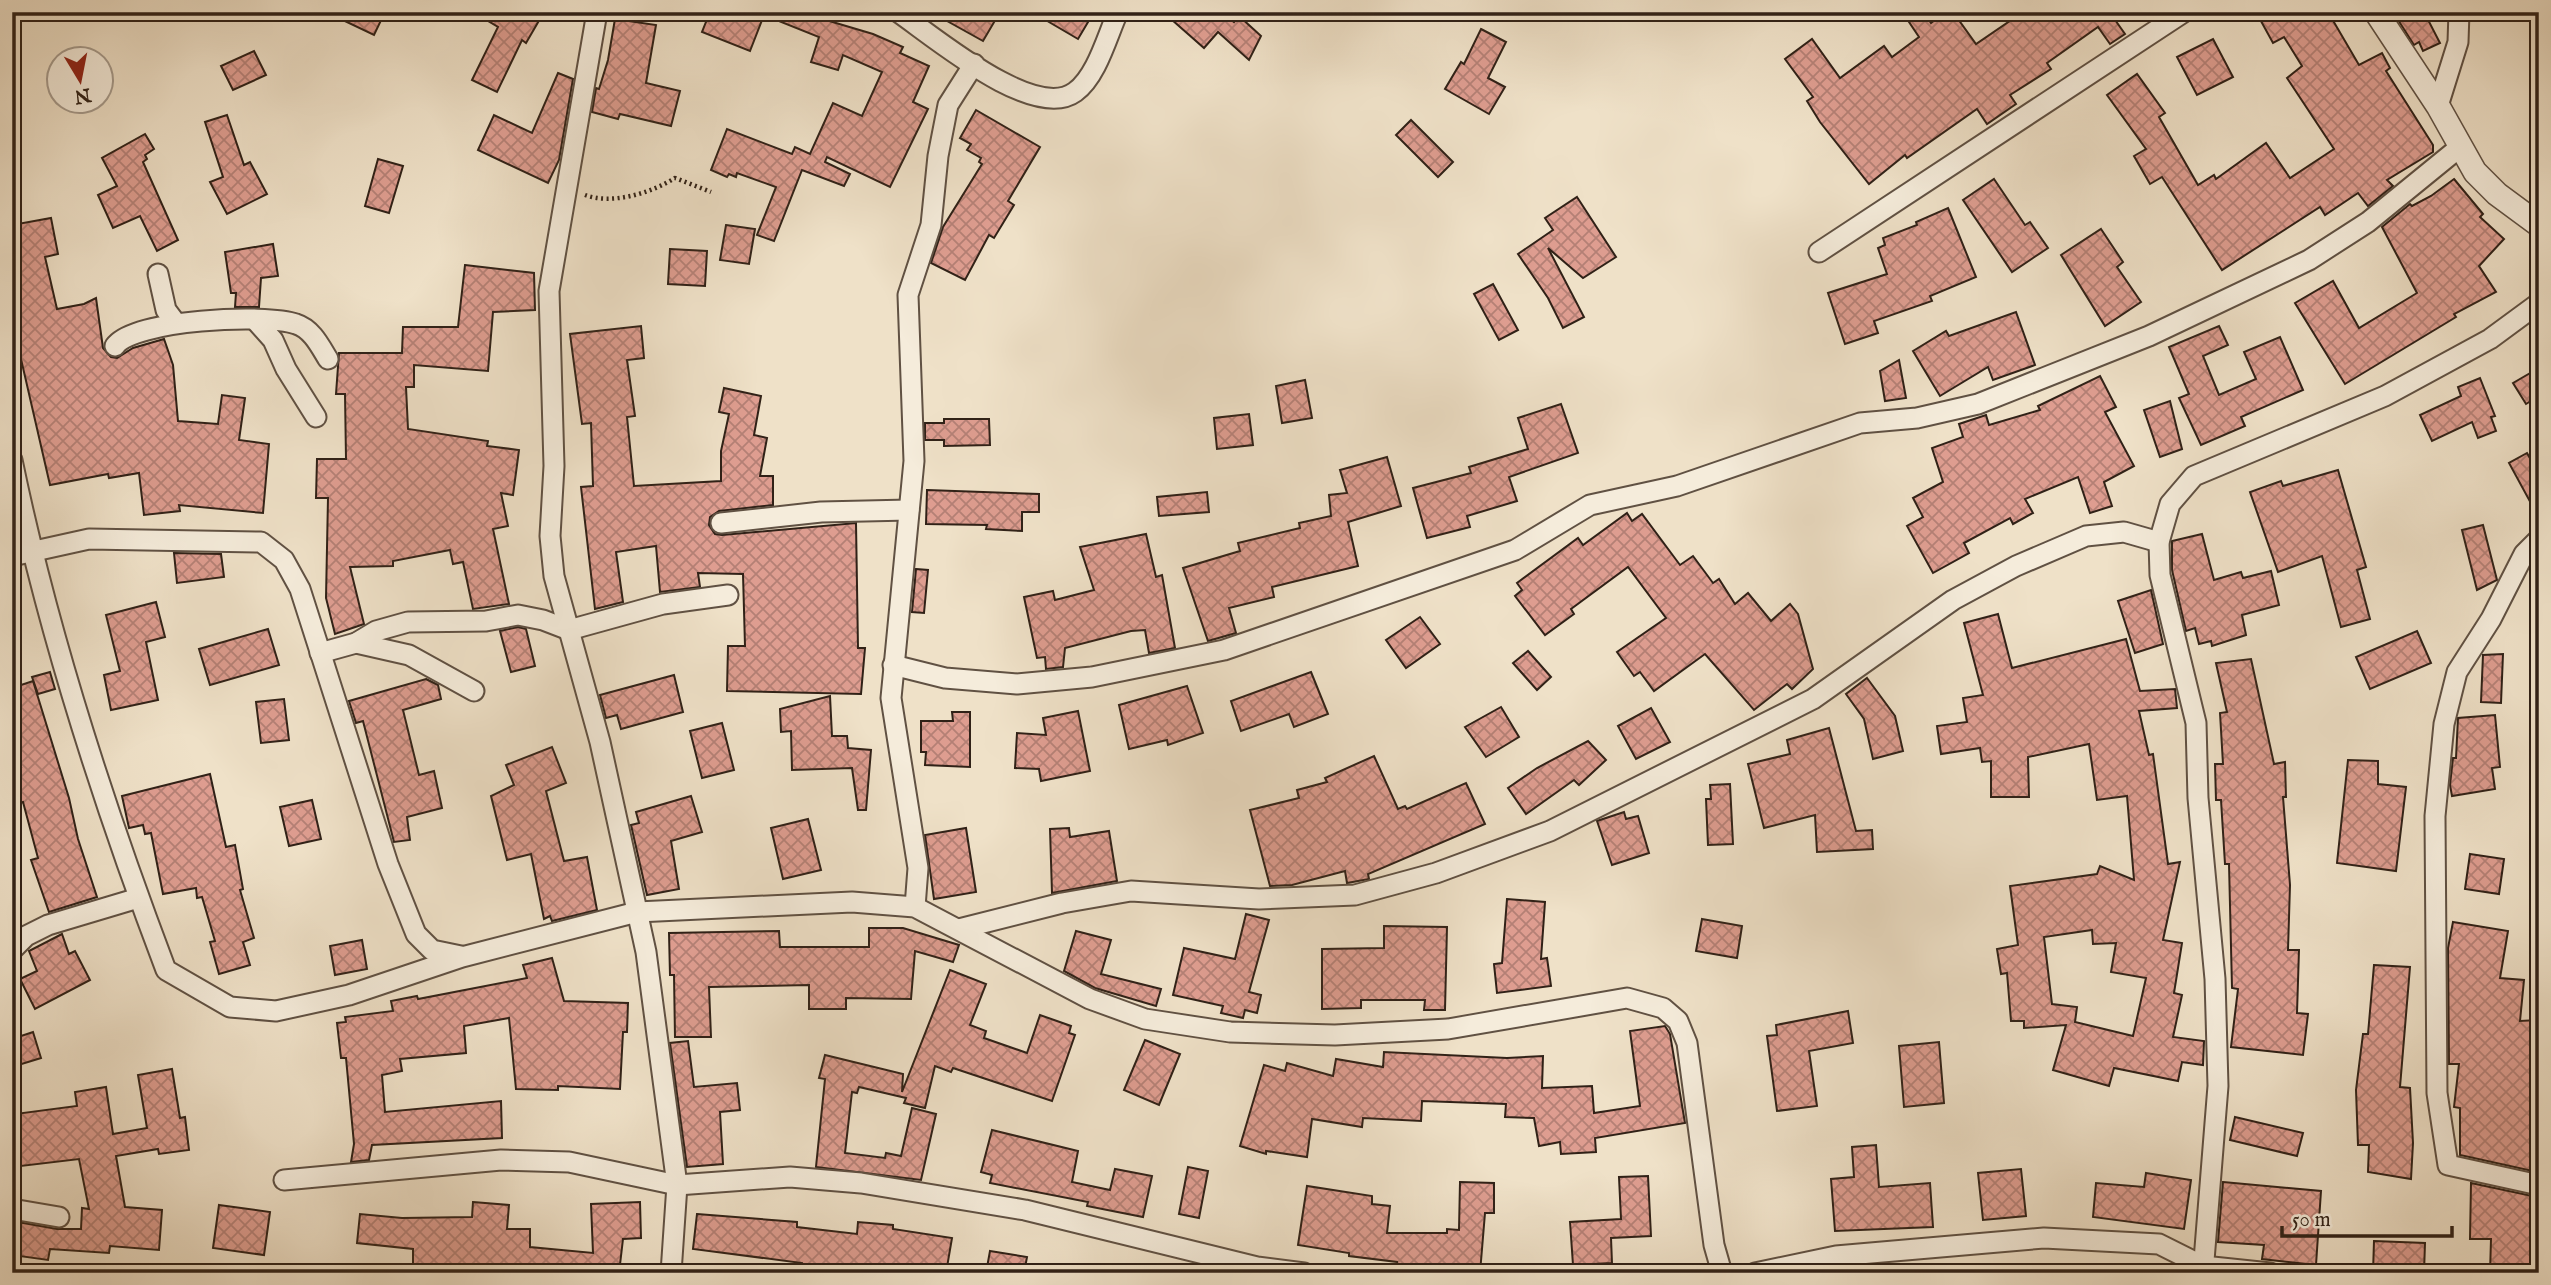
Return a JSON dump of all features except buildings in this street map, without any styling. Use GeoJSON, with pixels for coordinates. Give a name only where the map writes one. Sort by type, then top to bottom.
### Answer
{"type":"FeatureCollection","features":[{"type":"Feature","properties":{"kind":"street"},"geometry":{"type":"LineString","coordinates":[[597,12],[565,187],[550,291],[554,466],[550,536],[554,576],[600,743],[646,952],[677,1185],[671,1273]]}},
{"type":"Feature","properties":{"kind":"street"},"geometry":{"type":"LineString","coordinates":[[898,12],[974,64],[1026,94],[1051,99],[1073,93],[1095,63],[1118,12]]}},
{"type":"Feature","properties":{"kind":"street"},"geometry":{"type":"LineString","coordinates":[[1819,252],[2184,12]]}},
{"type":"Feature","properties":{"kind":"street"},"geometry":{"type":"LineString","coordinates":[[2376,12],[2438,106],[2476,172],[2497,194],[2539,225]]}},
{"type":"Feature","properties":{"kind":"street"},"geometry":{"type":"LineString","coordinates":[[2438,106],[2458,42],[2459,12]]}},
{"type":"Feature","properties":{"kind":"street"},"geometry":{"type":"LineString","coordinates":[[915,907],[918,868],[891,698],[914,437],[908,295],[931,225],[938,156],[948,105],[974,64]]}},
{"type":"Feature","properties":{"kind":"street"},"geometry":{"type":"LineString","coordinates":[[893,665],[945,678],[1017,684],[1092,677],[1224,650],[1515,550],[1590,505],[1677,486],[1860,423],[1917,418],[1978,404],[2149,336],[2309,260],[2368,222],[2460,147]]}},
{"type":"Feature","properties":{"kind":"street"},"geometry":{"type":"LineString","coordinates":[[158,274],[166,310],[175,322]]}},
{"type":"Feature","properties":{"kind":"street"},"geometry":{"type":"LineString","coordinates":[[2203,1270],[2218,1086],[2215,979],[2198,798],[2196,723],[2160,575],[2159,542],[2170,504],[2194,476],[2385,397],[2490,339],[2539,303]]}},
{"type":"Feature","properties":{"kind":"street"},"geometry":{"type":"LineString","coordinates":[[256,321],[273,340],[286,369],[316,417]]}},
{"type":"Feature","properties":{"kind":"street"},"geometry":{"type":"LineString","coordinates":[[115,346],[123,338],[175,322],[256,321],[298,324],[316,338],[328,359]]}},
{"type":"Feature","properties":{"kind":"street"},"geometry":{"type":"LineString","coordinates":[[12,460],[21,553],[166,970],[230,1007],[276,1011],[349,995],[463,957],[637,912],[787,902],[852,902],[915,907],[1090,999],[1145,1019],[1230,1032],[1335,1035],[1448,1029],[1627,998],[1663,1008],[1678,1021],[1687,1043],[1714,1245],[1722,1273]]}},
{"type":"Feature","properties":{"kind":"street"},"geometry":{"type":"LineString","coordinates":[[721,523],[821,512],[909,510]]}},
{"type":"Feature","properties":{"kind":"street"},"geometry":{"type":"LineString","coordinates":[[959,929],[1062,903],[1131,891],[1259,900],[1355,895],[1436,873],[1549,831],[1813,699],[1952,600],[2016,566],[2086,536],[2124,532],[2159,542]]}},
{"type":"Feature","properties":{"kind":"street"},"geometry":{"type":"LineString","coordinates":[[21,553],[89,539],[261,542],[284,560],[300,589],[388,864],[416,933],[432,950],[463,957]]}},
{"type":"Feature","properties":{"kind":"street"},"geometry":{"type":"LineString","coordinates":[[2539,539],[2524,554],[2491,619],[2456,672],[2444,724],[2437,778],[2435,830],[2437,1093],[2448,1165],[2539,1185]]}},
{"type":"Feature","properties":{"kind":"street"},"geometry":{"type":"LineString","coordinates":[[320,653],[356,643],[376,631],[408,622],[486,621],[518,615],[543,620],[569,630],[663,604],[728,595]]}},
{"type":"Feature","properties":{"kind":"street"},"geometry":{"type":"LineString","coordinates":[[356,643],[409,655],[474,691]]}},
{"type":"Feature","properties":{"kind":"street"},"geometry":{"type":"LineString","coordinates":[[12,950],[26,936],[48,925],[135,899]]}},
{"type":"Feature","properties":{"kind":"street"},"geometry":{"type":"LineString","coordinates":[[284,1180],[501,1160],[569,1162],[677,1185],[790,1177],[922,1190],[1025,1210],[1257,1267],[1304,1273]]}},
{"type":"Feature","properties":{"kind":"street"},"geometry":{"type":"LineString","coordinates":[[12,1209],[59,1217]]}},
{"type":"Feature","properties":{"kind":"street"},"geometry":{"type":"LineString","coordinates":[[1755,1273],[1836,1256],[2044,1238],[2159,1244],[2203,1270],[2270,1273]]}},
{"type":"Feature","properties":{"kind":"path"},"geometry":{"type":"LineString","coordinates":[[565,187],[600,200],[658,189],[675,178],[711,192]]}}]}
